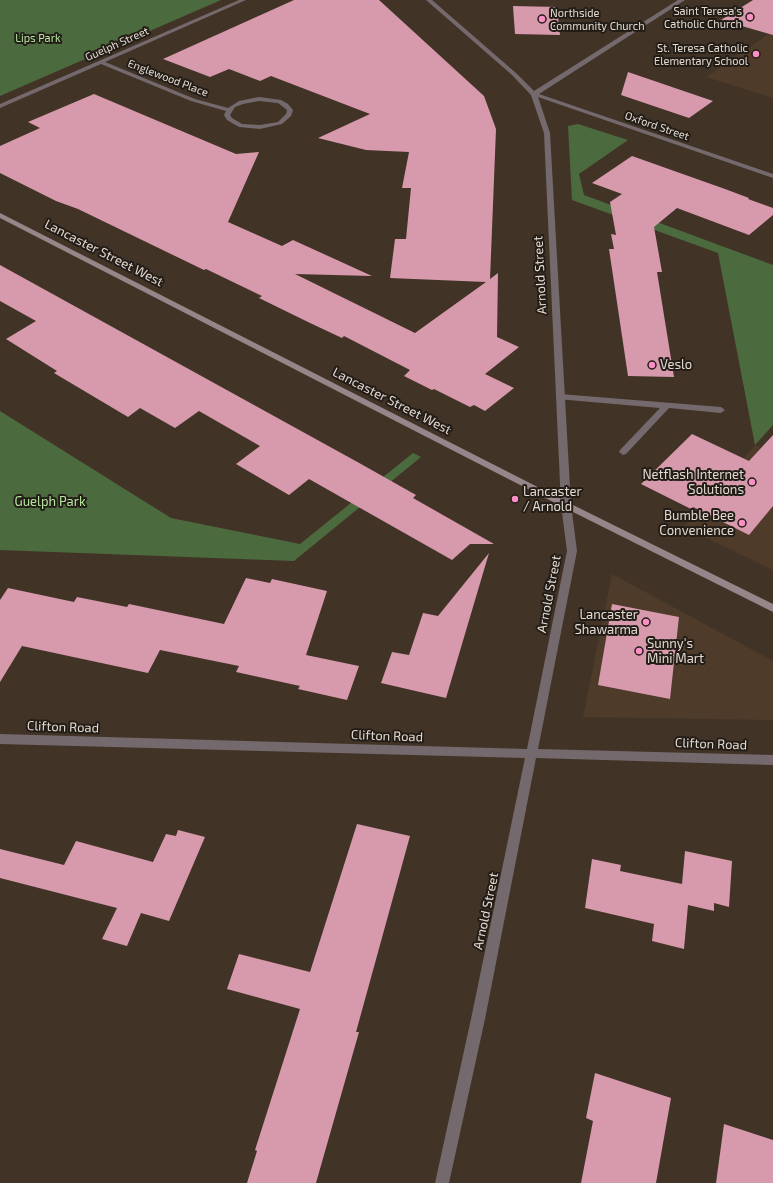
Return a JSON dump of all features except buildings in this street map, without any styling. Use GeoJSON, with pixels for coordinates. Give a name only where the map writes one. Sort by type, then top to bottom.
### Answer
{"type":"FeatureCollection","features":[{"type":"Feature","properties":{"kind":"main road","name":"Lancaster Street West"},"geometry":{"type":"LineString","coordinates":[[0,215],[566,505],[773,608]]}},
{"type":"Feature","properties":{"kind":"street","name":"Guelph Street"},"geometry":{"type":"LineString","coordinates":[[0,106],[243,0]]}},
{"type":"Feature","properties":{"kind":"street","name":"Arnold Street"},"geometry":{"type":"LineString","coordinates":[[430,0],[514,74],[534,94],[547,133],[566,505],[572,551],[478,1019],[442,1183]]}},
{"type":"Feature","properties":{"kind":"street"},"geometry":{"type":"LineString","coordinates":[[534,94],[682,0]]}},
{"type":"Feature","properties":{"kind":"street","name":"Englewood Place"},"geometry":{"type":"LineString","coordinates":[[100,62],[193,100],[229,110]]}},
{"type":"Feature","properties":{"kind":"street","name":"Oxford Street"},"geometry":{"type":"LineString","coordinates":[[534,94],[773,176]]}},
{"type":"Feature","properties":{"kind":"street"},"geometry":{"type":"LineString","coordinates":[[259,99],[279,101],[286,105],[290,110],[289,115],[285,120],[271,126],[260,128],[240,126],[233,122],[227,115],[229,110],[241,102],[259,99]]}},
{"type":"Feature","properties":{"kind":"street"},"geometry":{"type":"LineString","coordinates":[[560,397],[721,410]]}},
{"type":"Feature","properties":{"kind":"street"},"geometry":{"type":"LineString","coordinates":[[623,452],[666,406]]}},
{"type":"Feature","properties":{"kind":"street","name":"Clifton Road"},"geometry":{"type":"LineString","coordinates":[[0,739],[773,760]]}},
{"type":"Feature","properties":{"kind":"shaded area","name":"St. Teresa Catholic Elementary School"},"geometry":{"type":"Polygon","coordinates":[[[773,31],[773,98],[706,77],[773,31]]]}},
{"type":"Feature","properties":{"kind":"shaded area"},"geometry":{"type":"Polygon","coordinates":[[[755,445],[773,453],[773,570],[684,527],[755,445]]]}},
{"type":"Feature","properties":{"kind":"shaded area"},"geometry":{"type":"Polygon","coordinates":[[[612,574],[773,661],[773,720],[583,717],[612,574]]]}},
{"type":"Feature","properties":{"kind":"green space","name":"Lips Park"},"geometry":{"type":"Polygon","coordinates":[[[0,0],[221,0],[0,96],[0,0]]]}},
{"type":"Feature","properties":{"kind":"green space"},"geometry":{"type":"Polygon","coordinates":[[[578,124],[628,140],[579,174],[584,195],[773,265],[773,425],[755,445],[718,253],[572,200],[568,126],[578,124]]]}},
{"type":"Feature","properties":{"kind":"green space","name":"Guelph Park"},"geometry":{"type":"Polygon","coordinates":[[[0,411],[171,518],[300,544],[413,453],[421,457],[294,561],[0,550],[0,411]]]}},
{"type":"Feature","properties":{"kind":"place","name":"Saint Teresa's Catholic Church"},"geometry":{"type":"Point","coordinates":[750,17]}},
{"type":"Feature","properties":{"kind":"place","name":"Northside Community Church"},"geometry":{"type":"Point","coordinates":[542,19]}},
{"type":"Feature","properties":{"kind":"place","name":"St. Teresa Catholic Elementary School"},"geometry":{"type":"Point","coordinates":[756,54]}},
{"type":"Feature","properties":{"kind":"place","name":"Veslo"},"geometry":{"type":"Point","coordinates":[652,365]}},
{"type":"Feature","properties":{"kind":"place","name":"Netflash Internet Solutions"},"geometry":{"type":"Point","coordinates":[752,482]}},
{"type":"Feature","properties":{"kind":"place","name":"Lancaster / Arnold"},"geometry":{"type":"Point","coordinates":[515,499]}},
{"type":"Feature","properties":{"kind":"place","name":"Bumble Bee Convenience"},"geometry":{"type":"Point","coordinates":[742,523]}},
{"type":"Feature","properties":{"kind":"place","name":"Lancaster Shawarma"},"geometry":{"type":"Point","coordinates":[646,622]}},
{"type":"Feature","properties":{"kind":"place","name":"Sunny's Mini Mart"},"geometry":{"type":"Point","coordinates":[639,651]}}]}
